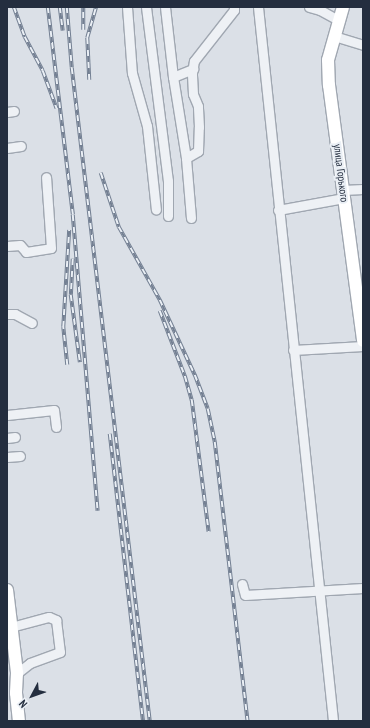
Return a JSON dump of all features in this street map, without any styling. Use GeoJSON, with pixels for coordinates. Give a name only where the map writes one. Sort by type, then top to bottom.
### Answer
{"type":"FeatureCollection","features":[{"type":"Feature","properties":{"kind":"main road","name":"улица Горького"},"geometry":{"type":"LineString","coordinates":[[343,7],[338,20],[328,60],[329,85],[363,341]]}},
{"type":"Feature","properties":{"kind":"main road"},"geometry":{"type":"LineString","coordinates":[[7,590],[11,627],[12,673],[19,721]]}},
{"type":"Feature","properties":{"kind":"street"},"geometry":{"type":"LineString","coordinates":[[127,7],[132,73],[147,126],[156,210]]}},
{"type":"Feature","properties":{"kind":"street"},"geometry":{"type":"LineString","coordinates":[[146,7],[168,181],[168,216]]}},
{"type":"Feature","properties":{"kind":"street"},"geometry":{"type":"LineString","coordinates":[[165,7],[173,77],[186,158],[191,218]]}},
{"type":"Feature","properties":{"kind":"street"},"geometry":{"type":"LineString","coordinates":[[186,158],[198,151],[198,106],[193,94],[194,61],[234,10],[234,7]]}},
{"type":"Feature","properties":{"kind":"street"},"geometry":{"type":"LineString","coordinates":[[258,7],[278,210],[333,721]]}},
{"type":"Feature","properties":{"kind":"street"},"geometry":{"type":"LineString","coordinates":[[309,7],[320,10],[338,20]]}},
{"type":"Feature","properties":{"kind":"street"},"geometry":{"type":"LineString","coordinates":[[334,36],[363,45]]}},
{"type":"Feature","properties":{"kind":"street"},"geometry":{"type":"LineString","coordinates":[[173,77],[193,69]]}},
{"type":"Feature","properties":{"kind":"street"},"geometry":{"type":"LineString","coordinates":[[147,126],[159,114]]}},
{"type":"Feature","properties":{"kind":"street"},"geometry":{"type":"LineString","coordinates":[[7,148],[21,146]]}},
{"type":"Feature","properties":{"kind":"street"},"geometry":{"type":"LineString","coordinates":[[7,246],[20,245],[26,252],[51,248],[46,177]]}},
{"type":"Feature","properties":{"kind":"street"},"geometry":{"type":"LineString","coordinates":[[278,210],[363,189]]}},
{"type":"Feature","properties":{"kind":"street"},"geometry":{"type":"LineString","coordinates":[[7,314],[15,314],[32,323]]}},
{"type":"Feature","properties":{"kind":"street"},"geometry":{"type":"LineString","coordinates":[[293,350],[363,346]]}},
{"type":"Feature","properties":{"kind":"street"},"geometry":{"type":"LineString","coordinates":[[7,415],[54,410],[56,427]]}},
{"type":"Feature","properties":{"kind":"street"},"geometry":{"type":"LineString","coordinates":[[7,457],[20,456]]}},
{"type":"Feature","properties":{"kind":"street"},"geometry":{"type":"LineString","coordinates":[[242,584],[245,595],[363,588]]}},
{"type":"Feature","properties":{"kind":"street"},"geometry":{"type":"LineString","coordinates":[[11,627],[49,617],[56,620],[60,652],[30,663],[12,673]]}},
{"type":"Feature","properties":{"kind":"railway"},"geometry":{"type":"LineString","coordinates":[[14,7],[25,37],[43,71],[57,109]]}},
{"type":"Feature","properties":{"kind":"railway"},"geometry":{"type":"LineString","coordinates":[[48,7],[73,215],[98,511]]}},
{"type":"Feature","properties":{"kind":"railway"},"geometry":{"type":"LineString","coordinates":[[60,7],[63,31]]}},
{"type":"Feature","properties":{"kind":"railway"},"geometry":{"type":"LineString","coordinates":[[67,7],[72,68],[150,721]]}},
{"type":"Feature","properties":{"kind":"railway"},"geometry":{"type":"LineString","coordinates":[[83,7],[83,30]]}},
{"type":"Feature","properties":{"kind":"railway"},"geometry":{"type":"LineString","coordinates":[[89,80],[87,38],[96,7]]}},
{"type":"Feature","properties":{"kind":"railway"},"geometry":{"type":"LineString","coordinates":[[101,173],[119,227],[160,300],[195,375],[208,409],[215,442],[248,721]]}},
{"type":"Feature","properties":{"kind":"railway"},"geometry":{"type":"LineString","coordinates":[[67,365],[63,327],[69,230]]}},
{"type":"Feature","properties":{"kind":"railway"},"geometry":{"type":"LineString","coordinates":[[73,259],[71,295],[80,362]]}},
{"type":"Feature","properties":{"kind":"railway"},"geometry":{"type":"LineString","coordinates":[[160,311],[185,376],[192,400],[209,532]]}},
{"type":"Feature","properties":{"kind":"railway"},"geometry":{"type":"LineString","coordinates":[[110,434],[143,721]]}}]}
